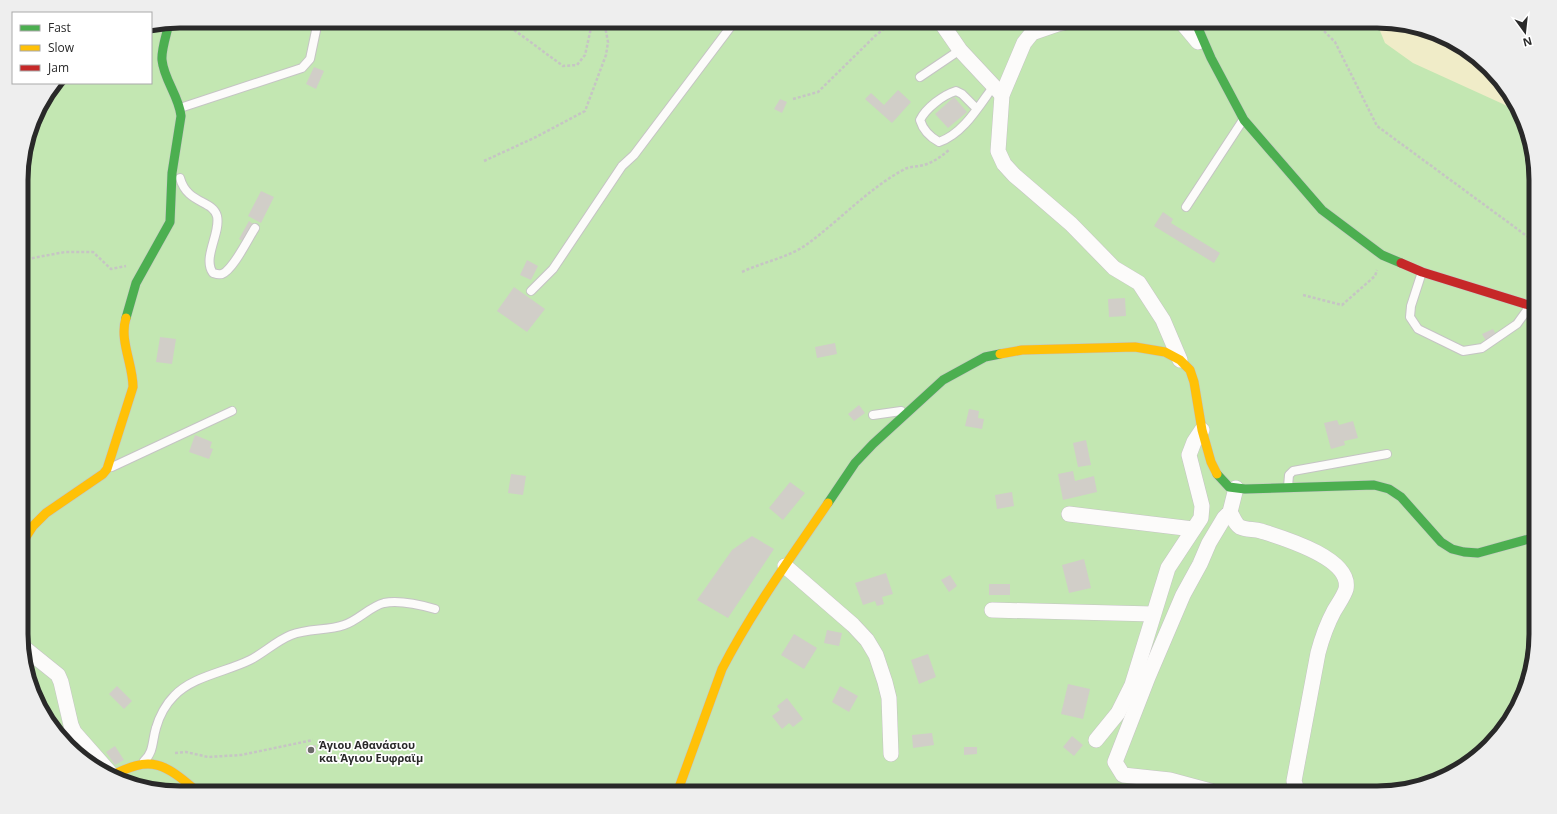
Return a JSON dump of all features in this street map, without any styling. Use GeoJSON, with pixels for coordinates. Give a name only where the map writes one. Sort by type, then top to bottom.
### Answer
{"type":"FeatureCollection","features":[{"type":"Feature","properties":{"kind":"main road"},"geometry":{"type":"LineString","coordinates":[[28,534],[33,526],[46,513],[103,474],[107,469],[133,388],[133,377],[123,330],[124,323],[136,283],[170,222],[172,173],[180,126],[180,108],[166,75],[162,59],[168,28]]}},
{"type":"Feature","properties":{"kind":"main road"},"geometry":{"type":"LineString","coordinates":[[1198,28],[1244,120],[1322,210],[1382,255],[1422,272],[1529,305]]}},
{"type":"Feature","properties":{"kind":"main road"},"geometry":{"type":"LineString","coordinates":[[680,786],[722,669],[732,650],[785,566],[855,463],[873,444],[943,380],[985,357],[1022,350],[1135,347],[1165,352],[1180,360],[1190,370],[1194,382],[1202,430],[1211,462],[1218,476],[1229,486],[1236,488],[1374,484],[1389,489],[1401,497],[1441,542],[1452,549],[1478,553],[1529,539]]}},
{"type":"Feature","properties":{"kind":"main road"},"geometry":{"type":"LineString","coordinates":[[120,773],[140,764],[154,764],[161,766],[191,786]]}},
{"type":"Feature","properties":{"kind":"street"},"geometry":{"type":"LineString","coordinates":[[945,28],[960,50],[998,91]]}},
{"type":"Feature","properties":{"kind":"street"},"geometry":{"type":"LineString","coordinates":[[1046,28],[1032,33],[1024,44],[998,91],[998,152],[1004,164],[1014,175],[1071,224],[1114,268],[1139,284],[1163,320],[1180,360]]}},
{"type":"Feature","properties":{"kind":"street"},"geometry":{"type":"LineString","coordinates":[[1186,28],[1212,58]]}},
{"type":"Feature","properties":{"kind":"street"},"geometry":{"type":"LineString","coordinates":[[1096,740],[1118,713],[1132,685],[1168,568],[1201,518],[1202,506],[1189,455],[1194,442],[1202,430]]}},
{"type":"Feature","properties":{"kind":"street"},"geometry":{"type":"LineString","coordinates":[[1192,786],[1170,780],[1123,775],[1115,762],[1148,677],[1183,595],[1200,564],[1209,543],[1224,518],[1230,512],[1236,488]]}},
{"type":"Feature","properties":{"kind":"street"},"geometry":{"type":"LineString","coordinates":[[1230,512],[1236,523],[1241,528],[1259,531],[1290,541],[1321,555],[1342,571],[1345,578],[1345,592],[1328,622],[1318,653],[1294,781],[1296,786]]}},
{"type":"Feature","properties":{"kind":"street"},"geometry":{"type":"LineString","coordinates":[[1069,514],[1193,529]]}},
{"type":"Feature","properties":{"kind":"street"},"geometry":{"type":"LineString","coordinates":[[785,566],[852,625],[867,640],[876,655],[885,682],[888,698],[890,754]]}},
{"type":"Feature","properties":{"kind":"street"},"geometry":{"type":"LineString","coordinates":[[992,610],[1153,614]]}},
{"type":"Feature","properties":{"kind":"street"},"geometry":{"type":"LineString","coordinates":[[29,651],[58,675],[74,732],[110,769]]}},
{"type":"Feature","properties":{"kind":"lane"},"geometry":{"type":"LineString","coordinates":[[180,108],[302,68],[310,59],[317,28]]}},
{"type":"Feature","properties":{"kind":"lane"},"geometry":{"type":"LineString","coordinates":[[531,291],[553,269],[622,166],[634,155],[730,28]]}},
{"type":"Feature","properties":{"kind":"lane"},"geometry":{"type":"LineString","coordinates":[[920,77],[960,50]]}},
{"type":"Feature","properties":{"kind":"lane"},"geometry":{"type":"LineString","coordinates":[[977,109],[962,94],[956,91],[949,93],[924,113],[920,120],[923,128],[939,142],[946,139],[967,122],[977,109],[998,91]]}},
{"type":"Feature","properties":{"kind":"lane"},"geometry":{"type":"LineString","coordinates":[[1186,207],[1244,120]]}},
{"type":"Feature","properties":{"kind":"lane"},"geometry":{"type":"LineString","coordinates":[[174,158],[182,186],[185,191],[190,196],[210,206],[217,216],[217,225],[209,266],[212,273],[217,275],[223,274],[229,268],[254,228]]}},
{"type":"Feature","properties":{"kind":"lane"},"geometry":{"type":"LineString","coordinates":[[1422,272],[1411,306],[1410,317],[1418,329],[1463,350],[1482,348],[1517,324],[1529,310]]}},
{"type":"Feature","properties":{"kind":"lane"},"geometry":{"type":"LineString","coordinates":[[873,415],[910,410]]}},
{"type":"Feature","properties":{"kind":"lane"},"geometry":{"type":"LineString","coordinates":[[107,469],[232,411]]}},
{"type":"Feature","properties":{"kind":"lane"},"geometry":{"type":"LineString","coordinates":[[1288,487],[1289,475],[1293,471],[1387,454]]}},
{"type":"Feature","properties":{"kind":"lane"},"geometry":{"type":"LineString","coordinates":[[140,764],[150,755],[156,726],[162,713],[174,696],[198,679],[237,666],[291,635],[309,629],[345,625],[372,608],[385,603],[418,604],[435,609]]}},
{"type":"Feature","properties":{"kind":"path"},"geometry":{"type":"LineString","coordinates":[[511,28],[563,66],[577,65],[585,55],[591,28]]}},
{"type":"Feature","properties":{"kind":"path"},"geometry":{"type":"LineString","coordinates":[[484,161],[536,137],[585,111],[606,55],[608,42],[605,28]]}},
{"type":"Feature","properties":{"kind":"path"},"geometry":{"type":"LineString","coordinates":[[793,99],[818,92],[875,36],[885,28]]}},
{"type":"Feature","properties":{"kind":"path"},"geometry":{"type":"LineString","coordinates":[[1320,28],[1335,42],[1377,126],[1529,238]]}},
{"type":"Feature","properties":{"kind":"path"},"geometry":{"type":"LineString","coordinates":[[742,272],[756,265],[784,256],[805,245],[883,184],[905,169],[940,158],[951,148]]}},
{"type":"Feature","properties":{"kind":"path"},"geometry":{"type":"LineString","coordinates":[[28,259],[65,252],[93,252],[111,269],[132,264]]}},
{"type":"Feature","properties":{"kind":"path"},"geometry":{"type":"LineString","coordinates":[[1303,295],[1342,305],[1375,276],[1382,255]]}},
{"type":"Feature","properties":{"kind":"path"},"geometry":{"type":"LineString","coordinates":[[172,753],[186,752],[208,757],[241,755],[313,740]]}},
{"type":"Feature","properties":{"kind":"green space"},"geometry":{"type":"Polygon","coordinates":[[[1387,28],[1417,33],[1453,48],[1470,59],[1485,72],[1498,87],[1509,104],[1524,140],[1529,170],[1529,644],[1524,674],[1509,710],[1498,727],[1485,742],[1470,755],[1453,766],[1417,781],[1387,786],[170,786],[140,781],[104,766],[87,755],[72,742],[59,727],[48,710],[36,683],[29,654],[28,170],[36,131],[48,104],[59,87],[62,84],[152,84],[152,31],[160,29],[1387,28]]]}},
{"type":"Feature","properties":{"kind":"sand"},"geometry":{"type":"Polygon","coordinates":[[[1379,28],[1397,29],[1417,33],[1453,48],[1470,59],[1485,72],[1498,87],[1511,109],[1413,63],[1385,43],[1379,28]]]}},
{"type":"Feature","properties":{"kind":"building"},"geometry":{"type":"Polygon","coordinates":[[[314,67],[324,71],[316,89],[306,84],[314,67]]]}},
{"type":"Feature","properties":{"kind":"building"},"geometry":{"type":"Polygon","coordinates":[[[898,90],[911,102],[892,123],[865,99],[871,93],[884,105],[898,90]]]}},
{"type":"Feature","properties":{"kind":"building"},"geometry":{"type":"Polygon","coordinates":[[[954,97],[967,112],[948,128],[935,114],[954,97]]]}},
{"type":"Feature","properties":{"kind":"building"},"geometry":{"type":"Polygon","coordinates":[[[780,99],[787,102],[782,113],[774,109],[780,99]]]}},
{"type":"Feature","properties":{"kind":"building"},"geometry":{"type":"Polygon","coordinates":[[[261,191],[274,197],[261,223],[248,216],[261,191]]]}},
{"type":"Feature","properties":{"kind":"building"},"geometry":{"type":"Polygon","coordinates":[[[1163,212],[1173,219],[1171,223],[1220,253],[1214,263],[1154,226],[1163,212]]]}},
{"type":"Feature","properties":{"kind":"building"},"geometry":{"type":"Polygon","coordinates":[[[249,221],[253,224],[244,241],[239,239],[249,221]]]}},
{"type":"Feature","properties":{"kind":"building"},"geometry":{"type":"Polygon","coordinates":[[[527,260],[538,266],[531,280],[520,275],[527,260]]]}},
{"type":"Feature","properties":{"kind":"building"},"geometry":{"type":"Polygon","coordinates":[[[514,287],[545,309],[527,332],[497,311],[514,287]]]}},
{"type":"Feature","properties":{"kind":"building"},"geometry":{"type":"Polygon","coordinates":[[[1125,298],[1126,316],[1109,317],[1108,299],[1125,298]]]}},
{"type":"Feature","properties":{"kind":"building"},"geometry":{"type":"Polygon","coordinates":[[[1493,329],[1497,336],[1486,341],[1482,334],[1493,329]]]}},
{"type":"Feature","properties":{"kind":"building"},"geometry":{"type":"Polygon","coordinates":[[[160,337],[176,339],[172,364],[156,362],[160,337]]]}},
{"type":"Feature","properties":{"kind":"building"},"geometry":{"type":"Polygon","coordinates":[[[835,343],[837,354],[817,358],[815,347],[835,343]]]}},
{"type":"Feature","properties":{"kind":"building"},"geometry":{"type":"Polygon","coordinates":[[[859,405],[865,413],[854,421],[848,414],[859,405]]]}},
{"type":"Feature","properties":{"kind":"building"},"geometry":{"type":"Polygon","coordinates":[[[969,409],[979,411],[978,418],[984,419],[982,429],[965,426],[969,409]]]}},
{"type":"Feature","properties":{"kind":"building"},"geometry":{"type":"Polygon","coordinates":[[[1337,420],[1339,425],[1353,421],[1358,438],[1344,441],[1345,445],[1331,449],[1324,423],[1337,420]]]}},
{"type":"Feature","properties":{"kind":"building"},"geometry":{"type":"Polygon","coordinates":[[[195,435],[212,442],[210,448],[213,449],[209,459],[189,452],[195,435]]]}},
{"type":"Feature","properties":{"kind":"building"},"geometry":{"type":"Polygon","coordinates":[[[1086,440],[1091,465],[1078,467],[1073,443],[1086,440]]]}},
{"type":"Feature","properties":{"kind":"building"},"geometry":{"type":"Polygon","coordinates":[[[1073,471],[1075,481],[1094,476],[1097,492],[1063,500],[1058,474],[1073,471]]]}},
{"type":"Feature","properties":{"kind":"building"},"geometry":{"type":"Polygon","coordinates":[[[511,474],[526,476],[523,495],[508,493],[511,474]]]}},
{"type":"Feature","properties":{"kind":"building"},"geometry":{"type":"Polygon","coordinates":[[[790,482],[805,493],[783,520],[769,508],[790,482]]]}},
{"type":"Feature","properties":{"kind":"building"},"geometry":{"type":"Polygon","coordinates":[[[1012,492],[1014,506],[997,509],[995,495],[1012,492]]]}},
{"type":"Feature","properties":{"kind":"building"},"geometry":{"type":"Polygon","coordinates":[[[752,536],[774,549],[728,618],[697,600],[732,550],[752,536]]]}},
{"type":"Feature","properties":{"kind":"building"},"geometry":{"type":"Polygon","coordinates":[[[1084,559],[1091,588],[1069,593],[1062,565],[1084,559]]]}},
{"type":"Feature","properties":{"kind":"building"},"geometry":{"type":"Polygon","coordinates":[[[886,573],[893,594],[882,597],[884,604],[877,606],[875,601],[863,605],[855,583],[886,573]]]}},
{"type":"Feature","properties":{"kind":"building"},"geometry":{"type":"Polygon","coordinates":[[[950,575],[957,586],[949,592],[941,580],[950,575]]]}},
{"type":"Feature","properties":{"kind":"building"},"geometry":{"type":"Polygon","coordinates":[[[989,584],[1010,584],[1010,595],[989,595],[989,584]]]}},
{"type":"Feature","properties":{"kind":"building"},"geometry":{"type":"Polygon","coordinates":[[[827,630],[842,633],[839,646],[824,643],[827,630]]]}},
{"type":"Feature","properties":{"kind":"building"},"geometry":{"type":"Polygon","coordinates":[[[794,634],[817,648],[804,669],[781,655],[794,634]]]}},
{"type":"Feature","properties":{"kind":"building"},"geometry":{"type":"Polygon","coordinates":[[[928,654],[936,677],[919,684],[911,660],[928,654]]]}},
{"type":"Feature","properties":{"kind":"building"},"geometry":{"type":"Polygon","coordinates":[[[1068,684],[1090,689],[1083,719],[1061,714],[1068,684]]]}},
{"type":"Feature","properties":{"kind":"building"},"geometry":{"type":"Polygon","coordinates":[[[117,686],[132,701],[124,709],[109,694],[117,686]]]}},
{"type":"Feature","properties":{"kind":"building"},"geometry":{"type":"Polygon","coordinates":[[[840,686],[858,696],[849,712],[832,702],[840,686]]]}},
{"type":"Feature","properties":{"kind":"building"},"geometry":{"type":"Polygon","coordinates":[[[787,698],[803,719],[793,727],[789,723],[782,729],[772,716],[780,710],[777,706],[787,698]]]}},
{"type":"Feature","properties":{"kind":"building"},"geometry":{"type":"Polygon","coordinates":[[[932,733],[934,745],[913,748],[912,735],[932,733]]]}},
{"type":"Feature","properties":{"kind":"building"},"geometry":{"type":"Polygon","coordinates":[[[1072,736],[1083,745],[1074,756],[1063,747],[1072,736]]]}},
{"type":"Feature","properties":{"kind":"building","name":"Άγιου Αθανάσιου και Άγιου Ευφραϊμ"},"geometry":{"type":"Polygon","coordinates":[[[316,745],[316,753],[306,754],[306,746],[316,745]]]}},
{"type":"Feature","properties":{"kind":"building"},"geometry":{"type":"Polygon","coordinates":[[[115,746],[124,760],[115,765],[106,752],[115,746]]]}},
{"type":"Feature","properties":{"kind":"building"},"geometry":{"type":"Polygon","coordinates":[[[964,747],[977,747],[977,754],[964,755],[964,747]]]}},
{"type":"Feature","properties":{"kind":"traffic: fast"},"geometry":{"type":"LineString","coordinates":[[126,318],[136,283],[170,222],[172,173],[181,116],[180,109],[163,67],[163,47],[168,28]]}},
{"type":"Feature","properties":{"kind":"traffic: fast"},"geometry":{"type":"LineString","coordinates":[[1198,28],[1211,58],[1244,120],[1322,210],[1382,255],[1401,263]]}},
{"type":"Feature","properties":{"kind":"traffic: fast"},"geometry":{"type":"LineString","coordinates":[[828,503],[855,463],[873,444],[943,380],[985,357],[1000,354]]}},
{"type":"Feature","properties":{"kind":"traffic: fast"},"geometry":{"type":"LineString","coordinates":[[1217,474],[1229,487],[1245,489],[1374,485],[1389,489],[1401,497],[1441,542],[1452,549],[1464,552],[1478,553],[1529,539]]}},
{"type":"Feature","properties":{"kind":"traffic: slow"},"geometry":{"type":"LineString","coordinates":[[28,534],[33,526],[46,513],[103,474],[107,469],[133,387],[124,335],[126,318]]}},
{"type":"Feature","properties":{"kind":"traffic: slow"},"geometry":{"type":"LineString","coordinates":[[1000,354],[1022,350],[1135,347],[1165,352],[1180,360],[1190,370],[1194,382],[1202,430],[1211,462],[1217,474]]}},
{"type":"Feature","properties":{"kind":"traffic: slow"},"geometry":{"type":"LineString","coordinates":[[680,786],[722,669],[759,605],[828,503]]}},
{"type":"Feature","properties":{"kind":"traffic: slow"},"geometry":{"type":"LineString","coordinates":[[119,773],[136,766],[147,764],[157,765],[176,775],[191,786]]}},
{"type":"Feature","properties":{"kind":"traffic: jam"},"geometry":{"type":"LineString","coordinates":[[1401,263],[1422,272],[1529,305]]}},
{"type":"Feature","properties":{"kind":"place","name":"Άγιου Αθανάσιου και Άγιου Ευφραϊμ"},"geometry":{"type":"Point","coordinates":[311,750]}}]}
